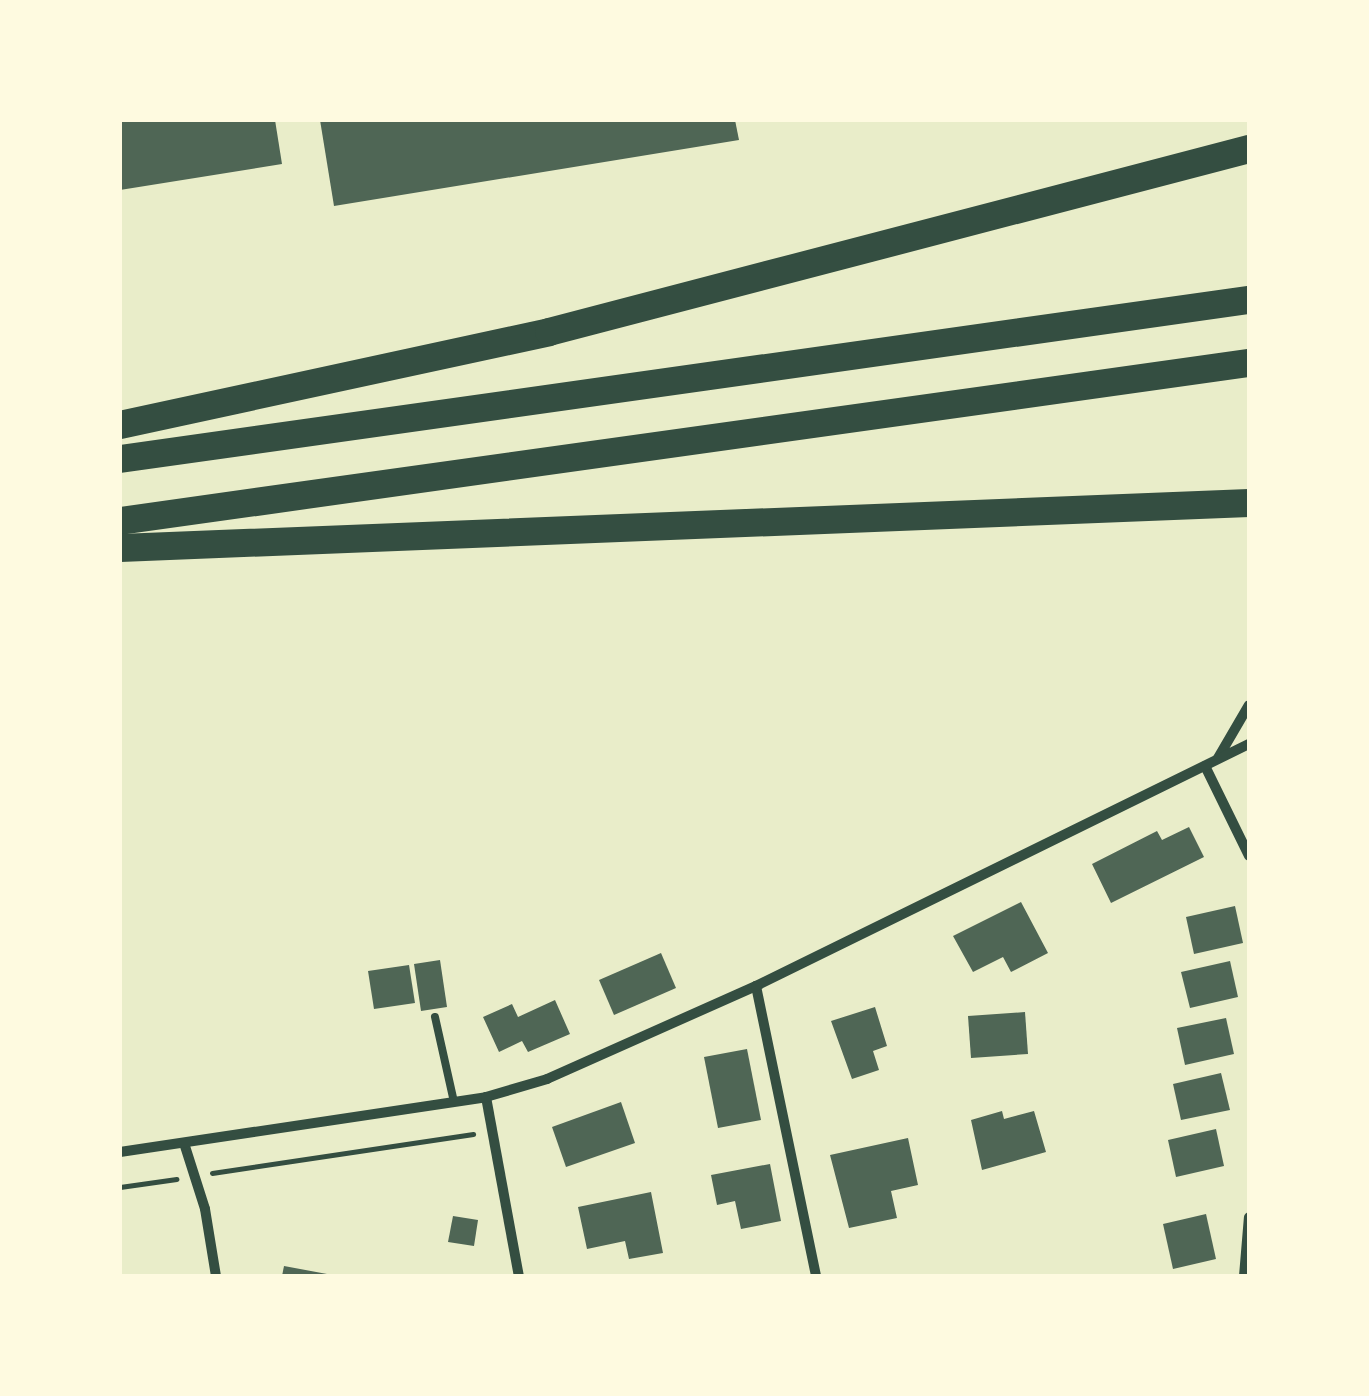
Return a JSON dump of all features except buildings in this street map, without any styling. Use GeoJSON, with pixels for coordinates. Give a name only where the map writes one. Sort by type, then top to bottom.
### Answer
{"type":"FeatureCollection","features":[{"type":"Feature","properties":{"kind":"highway"},"geometry":{"type":"LineString","coordinates":[[120,425],[550,332],[1249,149]]}},
{"type":"Feature","properties":{"kind":"highway"},"geometry":{"type":"LineString","coordinates":[[120,459],[1249,300]]}},
{"type":"Feature","properties":{"kind":"highway"},"geometry":{"type":"LineString","coordinates":[[120,521],[1249,363]]}},
{"type":"Feature","properties":{"kind":"highway"},"geometry":{"type":"LineString","coordinates":[[120,548],[1249,503]]}},
{"type":"Feature","properties":{"kind":"street"},"geometry":{"type":"LineString","coordinates":[[1218,759],[1249,706]]}},
{"type":"Feature","properties":{"kind":"street"},"geometry":{"type":"LineString","coordinates":[[120,1152],[486,1097],[547,1079],[756,986],[1249,744]]}},
{"type":"Feature","properties":{"kind":"street"},"geometry":{"type":"LineString","coordinates":[[1205,766],[1249,856]]}},
{"type":"Feature","properties":{"kind":"street"},"geometry":{"type":"LineString","coordinates":[[756,986],[816,1276]]}},
{"type":"Feature","properties":{"kind":"street"},"geometry":{"type":"LineString","coordinates":[[486,1097],[519,1276]]}},
{"type":"Feature","properties":{"kind":"street"},"geometry":{"type":"LineString","coordinates":[[184,1143],[196,1176],[216,1276]]}},
{"type":"Feature","properties":{"kind":"street"},"geometry":{"type":"LineString","coordinates":[[1244,1276],[1249,1217]]}},
{"type":"Feature","properties":{"kind":"lane"},"geometry":{"type":"LineString","coordinates":[[435,1017],[454,1102]]}},
{"type":"Feature","properties":{"kind":"path"},"geometry":{"type":"LineString","coordinates":[[120,1187],[491,1131]]}}]}
